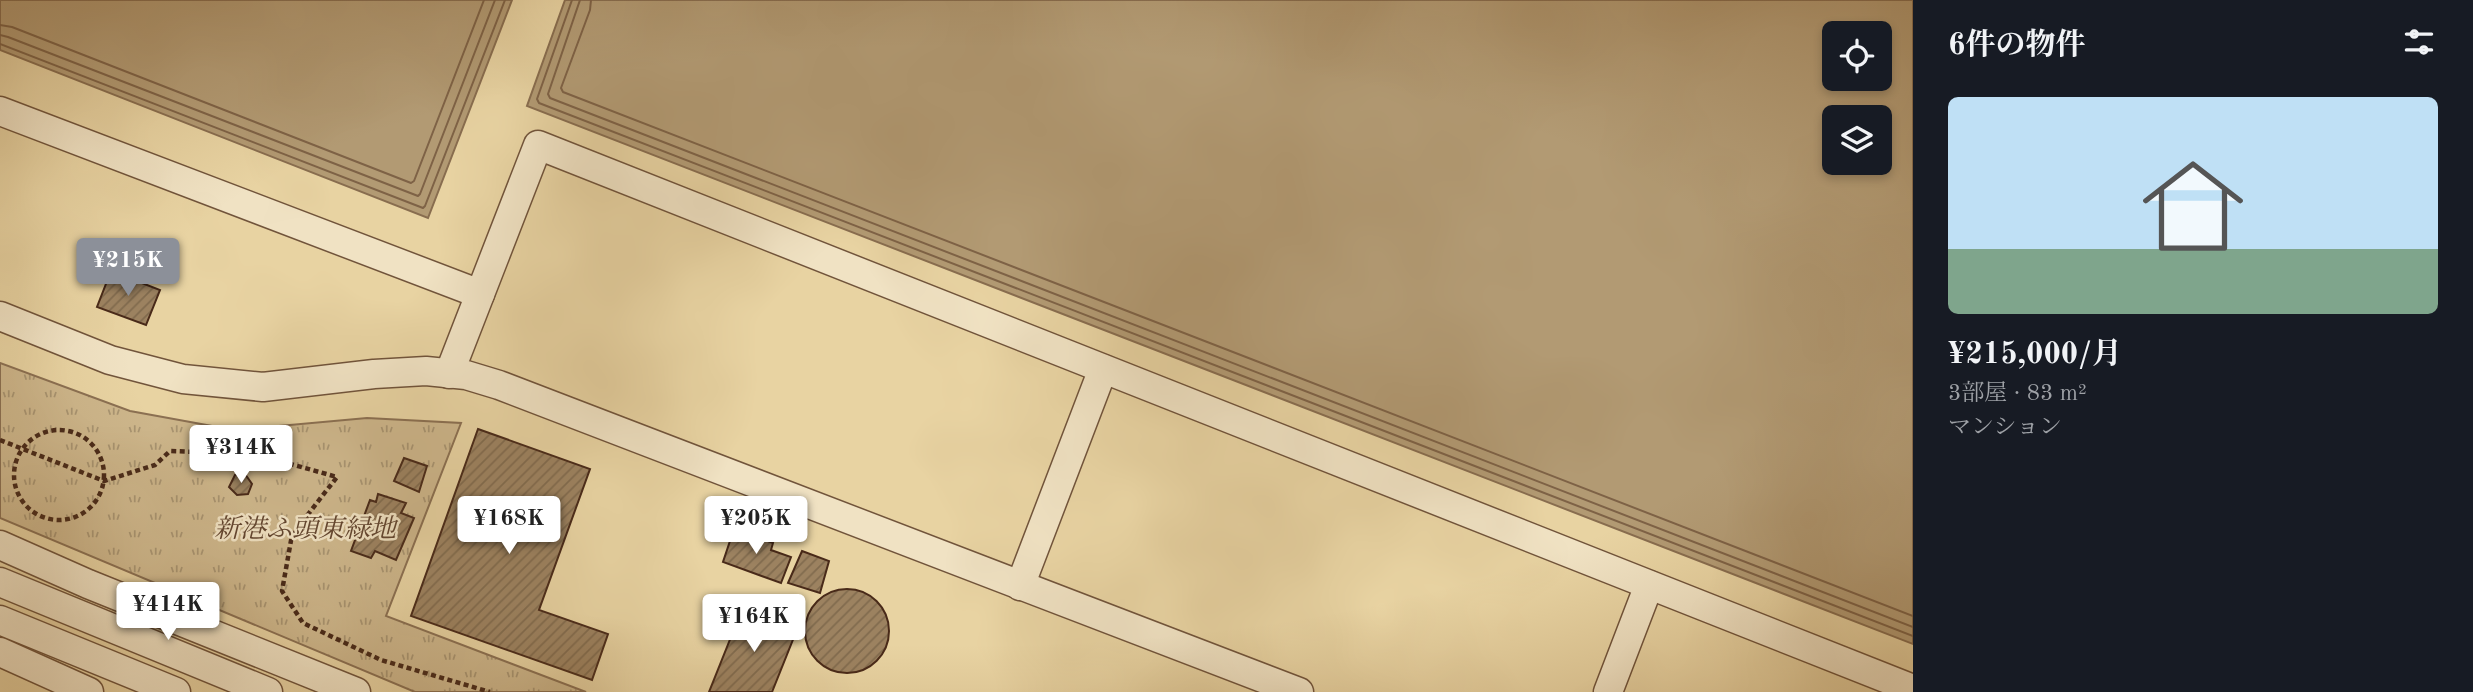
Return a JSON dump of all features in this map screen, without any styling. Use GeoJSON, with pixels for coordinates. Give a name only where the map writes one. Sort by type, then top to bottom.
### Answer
{"type":"FeatureCollection","features":[{"type":"Feature","properties":{"kind":"street"},"geometry":{"type":"LineString","coordinates":[[0,111],[480,294]]}},
{"type":"Feature","properties":{"kind":"street"},"geometry":{"type":"LineString","coordinates":[[449,374],[538,145],[1913,689]]}},
{"type":"Feature","properties":{"kind":"street"},"geometry":{"type":"LineString","coordinates":[[0,316],[110,360],[183,379],[263,387],[374,374],[426,371],[466,375],[499,385],[1299,692]]}},
{"type":"Feature","properties":{"kind":"street"},"geometry":{"type":"LineString","coordinates":[[1020,586],[1103,369]]}},
{"type":"Feature","properties":{"kind":"street"},"geometry":{"type":"LineString","coordinates":[[0,544],[88,584],[356,692]]}},
{"type":"Feature","properties":{"kind":"street"},"geometry":{"type":"LineString","coordinates":[[0,582],[268,692]]}},
{"type":"Feature","properties":{"kind":"street"},"geometry":{"type":"LineString","coordinates":[[1608,692],[1649,585]]}},
{"type":"Feature","properties":{"kind":"street"},"geometry":{"type":"LineString","coordinates":[[0,620],[176,692]]}},
{"type":"Feature","properties":{"kind":"street"},"geometry":{"type":"LineString","coordinates":[[0,652],[89,692]]}},
{"type":"Feature","properties":{"kind":"path"},"geometry":{"type":"LineString","coordinates":[[59,429],[75,432],[88,440],[98,452],[104,481],[100,495],[91,508],[79,516],[50,520],[36,515],[25,506],[17,494],[13,479],[14,465],[30,439],[44,431],[59,429]]}},
{"type":"Feature","properties":{"kind":"path"},"geometry":{"type":"LineString","coordinates":[[0,440],[104,481],[155,466],[170,451],[255,454],[337,477],[292,536],[282,591],[303,623],[380,660],[490,692]]}},
{"type":"Feature","properties":{"kind":"green space","name":"新港ふ頭東緑地"},"geometry":{"type":"Polygon","coordinates":[[[0,363],[130,411],[234,430],[367,418],[461,423],[386,616],[586,692],[415,692],[0,518],[0,363]]]}},
{"type":"Feature","properties":{"kind":"water"},"geometry":{"type":"Polygon","coordinates":[[[0,0],[512,0],[428,218],[0,50],[0,0]]]}},
{"type":"Feature","properties":{"kind":"water"},"geometry":{"type":"Polygon","coordinates":[[[565,0],[1913,0],[1913,644],[527,106],[565,0]]]}},
{"type":"Feature","properties":{"kind":"building"},"geometry":{"type":"Polygon","coordinates":[[[111,271],[160,290],[146,325],[97,307],[111,271]]]}},
{"type":"Feature","properties":{"kind":"building"},"geometry":{"type":"Polygon","coordinates":[[[478,429],[590,469],[539,610],[608,634],[592,680],[411,616],[478,429]]]}},
{"type":"Feature","properties":{"kind":"building"},"geometry":{"type":"Polygon","coordinates":[[[404,458],[427,466],[419,492],[394,481],[404,458]]]}},
{"type":"Feature","properties":{"kind":"building"},"geometry":{"type":"Polygon","coordinates":[[[245,474],[252,484],[248,494],[237,495],[229,487],[235,475],[245,474]]]}},
{"type":"Feature","properties":{"kind":"building"},"geometry":{"type":"Polygon","coordinates":[[[378,494],[406,503],[401,513],[414,518],[396,560],[375,551],[371,558],[351,551],[370,500],[376,502],[378,494]]]}},
{"type":"Feature","properties":{"kind":"building"},"geometry":{"type":"Polygon","coordinates":[[[734,529],[773,543],[771,550],[791,557],[781,583],[723,562],[734,529]]]}},
{"type":"Feature","properties":{"kind":"building"},"geometry":{"type":"Polygon","coordinates":[[[802,551],[829,561],[820,593],[788,583],[802,551]]]}},
{"type":"Feature","properties":{"kind":"building"},"geometry":{"type":"Polygon","coordinates":[[[839,589],[855,589],[871,596],[882,607],[889,623],[886,647],[877,661],[855,673],[839,673],[823,666],[812,655],[805,639],[805,623],[812,607],[823,596],[839,589]]]}},
{"type":"Feature","properties":{"kind":"building"},"geometry":{"type":"Polygon","coordinates":[[[743,607],[798,627],[772,692],[709,692],[743,607]]]}}]}
